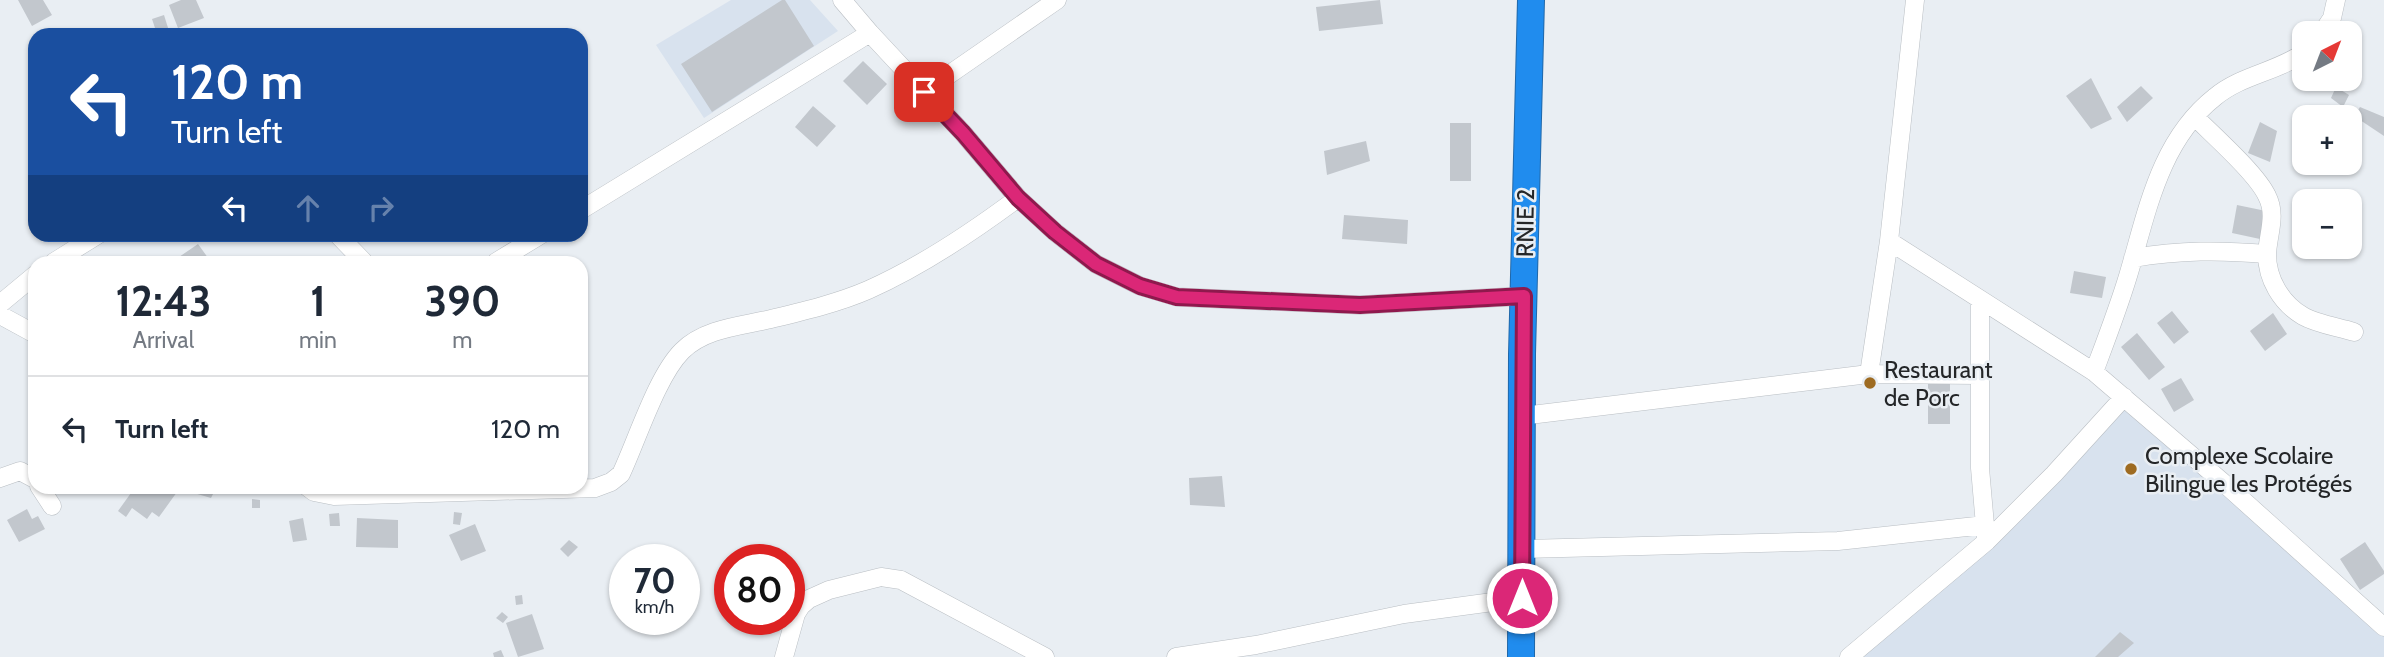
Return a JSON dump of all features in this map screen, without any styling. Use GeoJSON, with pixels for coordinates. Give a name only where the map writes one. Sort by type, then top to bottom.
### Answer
{"type":"FeatureCollection","features":[{"type":"Feature","properties":{"kind":"highway","name":"RNIE 2"},"geometry":{"type":"LineString","coordinates":[[1521,657],[1522,416],[1531,0]]}},
{"type":"Feature","properties":{"kind":"street"},"geometry":{"type":"LineString","coordinates":[[842,0],[1018,198],[1096,264],[1140,286],[1177,297],[1360,305],[1524,296]]}},
{"type":"Feature","properties":{"kind":"street"},"geometry":{"type":"LineString","coordinates":[[924,92],[1057,0]]}},
{"type":"Feature","properties":{"kind":"street"},"geometry":{"type":"LineString","coordinates":[[1869,374],[1889,241],[1916,0]]}},
{"type":"Feature","properties":{"kind":"street"},"geometry":{"type":"LineString","coordinates":[[2330,21],[2336,0]]}},
{"type":"Feature","properties":{"kind":"street"},"geometry":{"type":"LineString","coordinates":[[588,206],[870,33]]}},
{"type":"Feature","properties":{"kind":"street"},"geometry":{"type":"LineString","coordinates":[[2094,372],[2117,313],[2153,186],[2176,142],[2215,97],[2237,83],[2292,61]]}},
{"type":"Feature","properties":{"kind":"street"},"geometry":{"type":"LineString","coordinates":[[2195,117],[2259,182],[2269,197],[2272,221],[2267,254],[2271,279],[2282,298],[2304,316],[2354,332]]}},
{"type":"Feature","properties":{"kind":"street"},"geometry":{"type":"LineString","coordinates":[[588,488],[611,482],[621,474],[668,368],[683,350],[696,340],[726,329],[816,308],[868,290],[971,233],[1018,198]]}},
{"type":"Feature","properties":{"kind":"street"},"geometry":{"type":"LineString","coordinates":[[1889,241],[2094,372],[2384,627]]}},
{"type":"Feature","properties":{"kind":"street"},"geometry":{"type":"LineString","coordinates":[[64,256],[86,242]]}},
{"type":"Feature","properties":{"kind":"street"},"geometry":{"type":"LineString","coordinates":[[345,242],[358,256]]}},
{"type":"Feature","properties":{"kind":"street"},"geometry":{"type":"LineString","coordinates":[[506,256],[529,242]]}},
{"type":"Feature","properties":{"kind":"street"},"geometry":{"type":"LineString","coordinates":[[2133,258],[2174,251],[2207,250],[2267,254]]}},
{"type":"Feature","properties":{"kind":"street"},"geometry":{"type":"LineString","coordinates":[[0,304],[28,281]]}},
{"type":"Feature","properties":{"kind":"street"},"geometry":{"type":"LineString","coordinates":[[1980,300],[1980,468],[1986,533]]}},
{"type":"Feature","properties":{"kind":"street"},"geometry":{"type":"LineString","coordinates":[[0,315],[28,330]]}},
{"type":"Feature","properties":{"kind":"street"},"geometry":{"type":"LineString","coordinates":[[1522,416],[1869,374],[1979,375]]}},
{"type":"Feature","properties":{"kind":"street"},"geometry":{"type":"LineString","coordinates":[[1849,657],[2054,474],[2124,397]]}},
{"type":"Feature","properties":{"kind":"street"},"geometry":{"type":"LineString","coordinates":[[0,478],[20,471],[28,475]]}},
{"type":"Feature","properties":{"kind":"street"},"geometry":{"type":"LineString","coordinates":[[44,494],[52,506]]}},
{"type":"Feature","properties":{"kind":"street"},"geometry":{"type":"LineString","coordinates":[[324,494],[399,494]]}},
{"type":"Feature","properties":{"kind":"street"},"geometry":{"type":"LineString","coordinates":[[1522,549],[1838,541],[1986,533]]}},
{"type":"Feature","properties":{"kind":"street"},"geometry":{"type":"LineString","coordinates":[[784,657],[796,614],[801,606],[829,590],[881,577],[901,580],[1045,657]]}},
{"type":"Feature","properties":{"kind":"street"},"geometry":{"type":"LineString","coordinates":[[1176,657],[1281,640],[1404,614],[1522,598]]}},
{"type":"Feature","properties":{"kind":"shaded area"},"geometry":{"type":"Polygon","coordinates":[[[731,0],[810,0],[838,31],[704,118],[656,45],[731,0]]]}},
{"type":"Feature","properties":{"kind":"shaded area","name":"Complexe Scolaire Bilingue les Protégés"},"geometry":{"type":"Polygon","coordinates":[[[2124,397],[2384,627],[2384,657],[1845,657],[1987,541],[2124,397]]]}},
{"type":"Feature","properties":{"kind":"building"},"geometry":{"type":"Polygon","coordinates":[[[18,0],[43,0],[52,15],[32,26],[18,0]]]}},
{"type":"Feature","properties":{"kind":"building"},"geometry":{"type":"Polygon","coordinates":[[[181,0],[196,0],[204,18],[178,28],[169,5],[181,0]]]}},
{"type":"Feature","properties":{"kind":"building"},"geometry":{"type":"Polygon","coordinates":[[[785,0],[814,46],[712,112],[681,64],[785,0]]]}},
{"type":"Feature","properties":{"kind":"building"},"geometry":{"type":"Polygon","coordinates":[[[1380,0],[1383,24],[1319,31],[1316,7],[1380,0]]]}},
{"type":"Feature","properties":{"kind":"building"},"geometry":{"type":"Polygon","coordinates":[[[164,15],[168,28],[155,28],[152,19],[164,15]]]}},
{"type":"Feature","properties":{"kind":"building"},"geometry":{"type":"Polygon","coordinates":[[[863,61],[887,84],[867,105],[843,81],[863,61]]]}},
{"type":"Feature","properties":{"kind":"building"},"geometry":{"type":"Polygon","coordinates":[[[2091,78],[2112,119],[2091,129],[2066,96],[2091,78]]]}},
{"type":"Feature","properties":{"kind":"building"},"geometry":{"type":"Polygon","coordinates":[[[2141,86],[2153,98],[2127,122],[2117,107],[2141,86]]]}},
{"type":"Feature","properties":{"kind":"building"},"geometry":{"type":"Polygon","coordinates":[[[2334,91],[2342,91],[2349,95],[2344,105],[2331,98],[2334,91]]]}},
{"type":"Feature","properties":{"kind":"building"},"geometry":{"type":"Polygon","coordinates":[[[813,106],[836,126],[817,147],[795,127],[813,106]]]}},
{"type":"Feature","properties":{"kind":"building"},"geometry":{"type":"Polygon","coordinates":[[[2362,108],[2384,117],[2384,136],[2362,121],[2362,108]]]}},
{"type":"Feature","properties":{"kind":"building"},"geometry":{"type":"Polygon","coordinates":[[[2260,122],[2277,131],[2270,162],[2248,153],[2260,122]]]}},
{"type":"Feature","properties":{"kind":"building"},"geometry":{"type":"Polygon","coordinates":[[[1450,123],[1471,123],[1471,181],[1450,181],[1450,123]]]}},
{"type":"Feature","properties":{"kind":"building"},"geometry":{"type":"Polygon","coordinates":[[[1366,141],[1370,161],[1327,175],[1324,151],[1366,141]]]}},
{"type":"Feature","properties":{"kind":"building"},"geometry":{"type":"Polygon","coordinates":[[[2237,205],[2266,211],[2260,239],[2232,233],[2237,205]]]}},
{"type":"Feature","properties":{"kind":"building"},"geometry":{"type":"Polygon","coordinates":[[[1344,215],[1408,220],[1407,244],[1342,239],[1344,215]]]}},
{"type":"Feature","properties":{"kind":"building"},"geometry":{"type":"Polygon","coordinates":[[[198,244],[207,256],[180,256],[198,244]]]}},
{"type":"Feature","properties":{"kind":"building"},"geometry":{"type":"Polygon","coordinates":[[[2074,271],[2106,277],[2102,298],[2070,293],[2074,271]]]}},
{"type":"Feature","properties":{"kind":"building"},"geometry":{"type":"Polygon","coordinates":[[[2172,311],[2189,332],[2174,344],[2157,323],[2172,311]]]}},
{"type":"Feature","properties":{"kind":"building"},"geometry":{"type":"Polygon","coordinates":[[[2273,313],[2287,334],[2265,351],[2250,331],[2273,313]]]}},
{"type":"Feature","properties":{"kind":"building"},"geometry":{"type":"Polygon","coordinates":[[[2137,333],[2165,367],[2149,380],[2121,347],[2137,333]]]}},
{"type":"Feature","properties":{"kind":"building"},"geometry":{"type":"Polygon","coordinates":[[[2181,378],[2194,400],[2174,412],[2161,389],[2181,378]]]}},
{"type":"Feature","properties":{"kind":"building"},"geometry":{"type":"Polygon","coordinates":[[[1928,381],[1950,381],[1950,424],[1928,424],[1928,381]]]}},
{"type":"Feature","properties":{"kind":"building"},"geometry":{"type":"Polygon","coordinates":[[[1222,476],[1225,507],[1190,505],[1189,478],[1222,476]]]}},
{"type":"Feature","properties":{"kind":"building"},"geometry":{"type":"Polygon","coordinates":[[[130,494],[176,494],[159,517],[152,512],[147,519],[132,508],[126,517],[118,511],[130,494]]]}},
{"type":"Feature","properties":{"kind":"building"},"geometry":{"type":"Polygon","coordinates":[[[197,494],[213,494],[211,498],[197,494]]]}},
{"type":"Feature","properties":{"kind":"building"},"geometry":{"type":"Polygon","coordinates":[[[252,499],[260,500],[260,508],[252,508],[252,499]]]}},
{"type":"Feature","properties":{"kind":"building"},"geometry":{"type":"Polygon","coordinates":[[[27,509],[32,519],[38,516],[45,529],[19,542],[7,520],[27,509]]]}},
{"type":"Feature","properties":{"kind":"building"},"geometry":{"type":"Polygon","coordinates":[[[454,512],[462,513],[460,525],[453,524],[454,512]]]}},
{"type":"Feature","properties":{"kind":"building"},"geometry":{"type":"Polygon","coordinates":[[[339,513],[340,526],[330,526],[329,514],[339,513]]]}},
{"type":"Feature","properties":{"kind":"building"},"geometry":{"type":"Polygon","coordinates":[[[303,518],[307,540],[293,542],[289,521],[303,518]]]}},
{"type":"Feature","properties":{"kind":"building"},"geometry":{"type":"Polygon","coordinates":[[[357,518],[398,520],[398,548],[356,547],[357,518]]]}},
{"type":"Feature","properties":{"kind":"building"},"geometry":{"type":"Polygon","coordinates":[[[475,524],[486,551],[461,561],[449,535],[475,524]]]}},
{"type":"Feature","properties":{"kind":"building"},"geometry":{"type":"Polygon","coordinates":[[[569,540],[578,547],[568,557],[560,549],[569,540]]]}},
{"type":"Feature","properties":{"kind":"building"},"geometry":{"type":"Polygon","coordinates":[[[2365,542],[2384,574],[2360,590],[2340,559],[2365,542]]]}},
{"type":"Feature","properties":{"kind":"building"},"geometry":{"type":"Polygon","coordinates":[[[522,595],[523,604],[516,605],[515,596],[522,595]]]}},
{"type":"Feature","properties":{"kind":"building"},"geometry":{"type":"Polygon","coordinates":[[[502,612],[508,617],[503,623],[496,618],[502,612]]]}},
{"type":"Feature","properties":{"kind":"building"},"geometry":{"type":"Polygon","coordinates":[[[532,614],[544,649],[518,657],[506,623],[532,614]]]}},
{"type":"Feature","properties":{"kind":"building"},"geometry":{"type":"Polygon","coordinates":[[[2120,632],[2134,643],[2118,657],[2095,657],[2120,632]]]}},
{"type":"Feature","properties":{"kind":"building"},"geometry":{"type":"Polygon","coordinates":[[[501,650],[504,657],[494,657],[493,653],[501,650]]]}},
{"type":"Feature","properties":{"kind":"place","name":"Restaurant de Porc"},"geometry":{"type":"Point","coordinates":[1870,383]}},
{"type":"Feature","properties":{"kind":"place","name":"Complexe Scolaire Bilingue les Protégés"},"geometry":{"type":"Point","coordinates":[2131,469]}},
{"type":"Feature","properties":{"kind":"route"},"geometry":{"type":"LineString","coordinates":[[924,92],[1018,198],[1055,232],[1096,264],[1140,286],[1177,297],[1360,305],[1524,296],[1522,598]]}}]}
